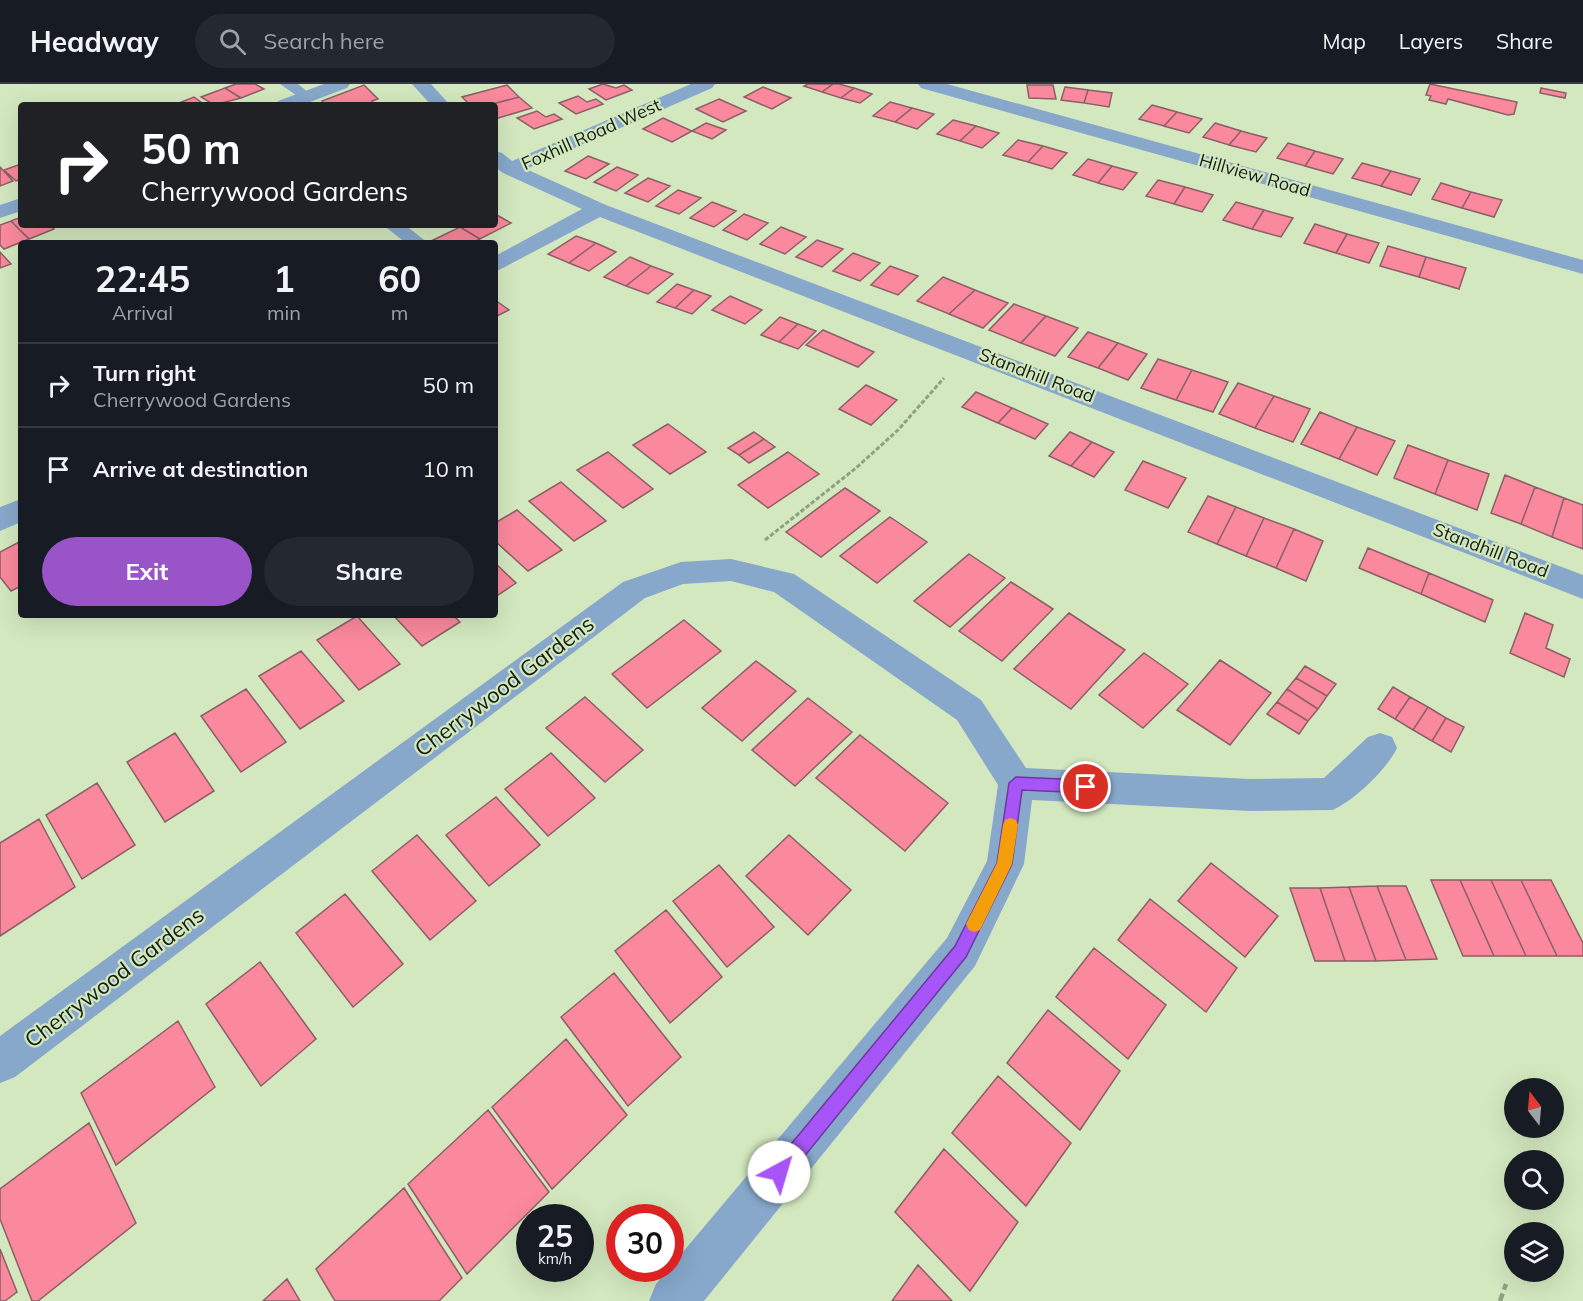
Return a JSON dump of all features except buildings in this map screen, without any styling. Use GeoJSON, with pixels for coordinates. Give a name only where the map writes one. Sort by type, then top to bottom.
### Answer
{"type":"FeatureCollection","features":[{"type":"Feature","properties":{"kind":"street"},"geometry":{"type":"LineString","coordinates":[[293,102],[341,84]]}},
{"type":"Feature","properties":{"kind":"street"},"geometry":{"type":"LineString","coordinates":[[421,84],[438,102]]}},
{"type":"Feature","properties":{"kind":"street","name":"Foxhill Road West"},"geometry":{"type":"LineString","coordinates":[[502,163],[706,84]]}},
{"type":"Feature","properties":{"kind":"street","name":"Hillview Road"},"geometry":{"type":"LineString","coordinates":[[927,84],[1583,267]]}},
{"type":"Feature","properties":{"kind":"street","name":"Standhill Road"},"geometry":{"type":"LineString","coordinates":[[502,163],[599,209],[969,349],[1583,587]]}},
{"type":"Feature","properties":{"kind":"street"},"geometry":{"type":"LineString","coordinates":[[0,212],[18,205]]}},
{"type":"Feature","properties":{"kind":"street"},"geometry":{"type":"LineString","coordinates":[[498,263],[599,209]]}},
{"type":"Feature","properties":{"kind":"street"},"geometry":{"type":"LineString","coordinates":[[0,519],[18,510]]}},
{"type":"Feature","properties":{"kind":"street","name":"Cherrywood Gardens"},"geometry":{"type":"LineString","coordinates":[[0,1062],[634,590],[681,573],[731,570],[783,582],[969,710],[1016,783]]}},
{"type":"Feature","properties":{"kind":"street"},"geometry":{"type":"LineString","coordinates":[[673,1301],[961,952],[1005,864],[1016,783],[1250,795],[1332,795],[1380,748]]}},
{"type":"Feature","properties":{"kind":"lane"},"geometry":{"type":"LineString","coordinates":[[288,84],[306,97]]}},
{"type":"Feature","properties":{"kind":"lane"},"geometry":{"type":"LineString","coordinates":[[396,228],[414,240]]}},
{"type":"Feature","properties":{"kind":"path"},"geometry":{"type":"LineString","coordinates":[[731,570],[775,531],[856,468],[898,430],[969,349]]}},
{"type":"Feature","properties":{"kind":"path"},"geometry":{"type":"LineString","coordinates":[[1500,1301],[1506,1284]]}},
{"type":"Feature","properties":{"kind":"slow traffic"},"geometry":{"type":"LineString","coordinates":[[974,924],[1005,864],[1010,825]]}},
{"type":"Feature","properties":{"kind":"route"},"geometry":{"type":"LineString","coordinates":[[779,1172],[961,952],[1005,864],[1016,783],[1086,787]]}}]}
